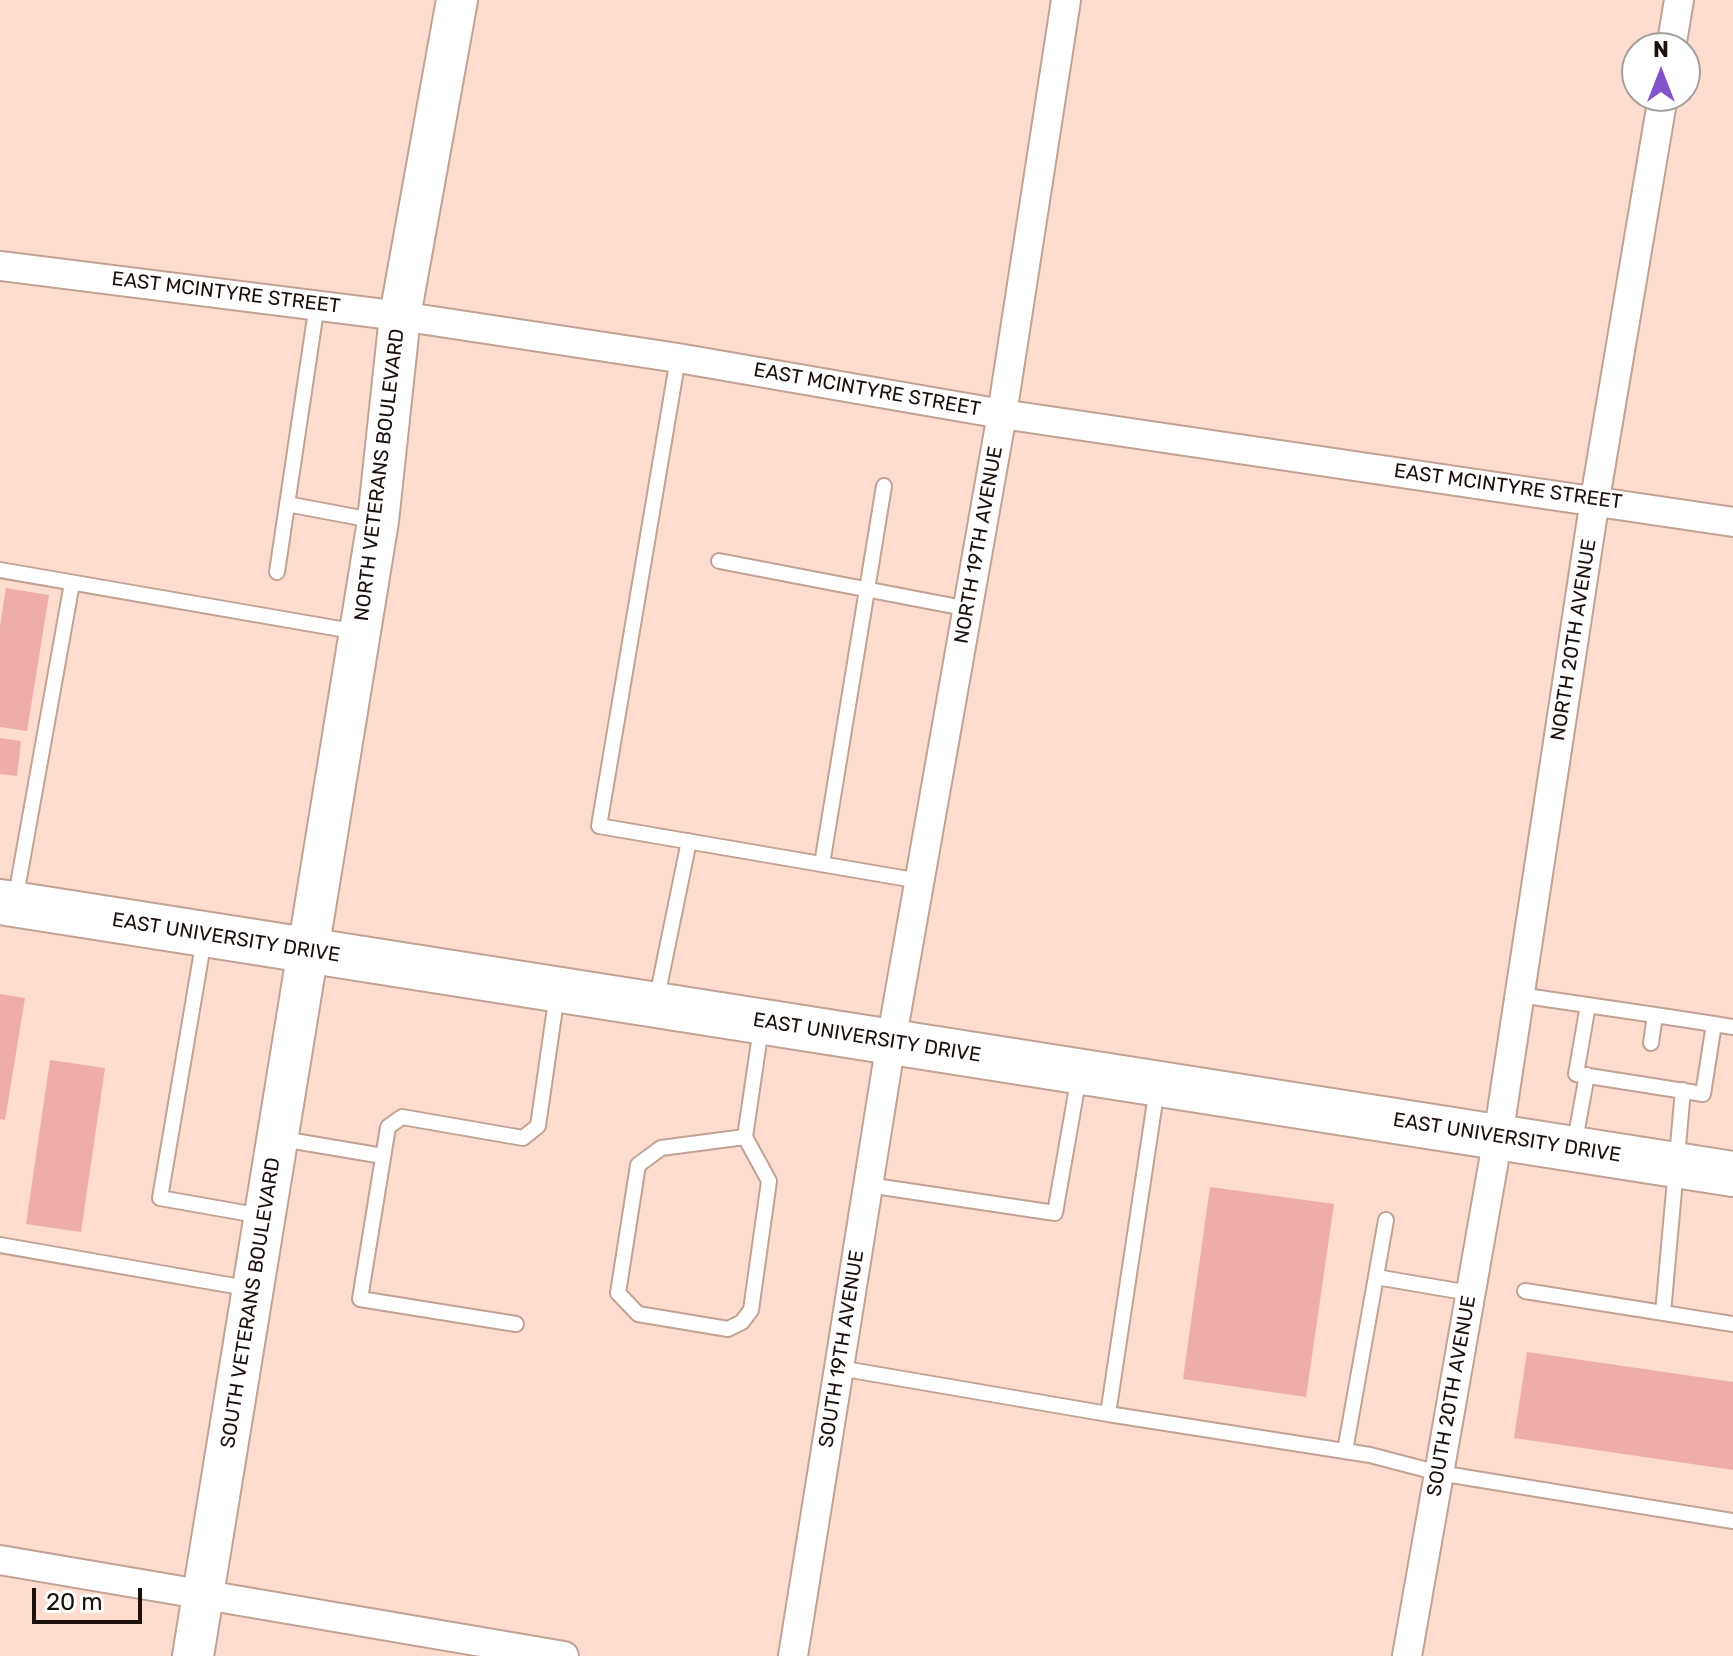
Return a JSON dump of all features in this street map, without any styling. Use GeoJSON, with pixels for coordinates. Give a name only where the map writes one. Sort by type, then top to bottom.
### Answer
{"type":"FeatureCollection","features":[{"type":"Feature","properties":{"kind":"main road","name":"EAST UNIVERSITY DRIVE"},"geometry":{"type":"LineString","coordinates":[[7,903],[1733,1174]]}},
{"type":"Feature","properties":{"kind":"street","name":"NORTH VETERANS BOULEVARD"},"geometry":{"type":"LineString","coordinates":[[308,951],[378,521],[400,316],[457,0]]}},
{"type":"Feature","properties":{"kind":"street","name":"NORTH 19TH AVENUE"},"geometry":{"type":"LineString","coordinates":[[891,1042],[1002,414],[1066,0]]}},
{"type":"Feature","properties":{"kind":"street"},"geometry":{"type":"LineString","coordinates":[[1674,32],[1679,0]]}},
{"type":"Feature","properties":{"kind":"street","name":"NORTH 20TH AVENUE"},"geometry":{"type":"LineString","coordinates":[[1498,1137],[1595,499],[1660,112]]}},
{"type":"Feature","properties":{"kind":"street","name":"EAST MCINTYRE STREET"},"geometry":{"type":"LineString","coordinates":[[0,266],[400,316],[678,358],[1002,414],[1595,499],[1733,522]]}},
{"type":"Feature","properties":{"kind":"street","name":"SOUTH VETERANS BOULEVARD"},"geometry":{"type":"LineString","coordinates":[[193,1656],[308,951]]}},
{"type":"Feature","properties":{"kind":"street","name":"SOUTH 19TH AVENUE"},"geometry":{"type":"LineString","coordinates":[[793,1656],[891,1042]]}},
{"type":"Feature","properties":{"kind":"street","name":"SOUTH 20TH AVENUE"},"geometry":{"type":"LineString","coordinates":[[1407,1656],[1498,1137]]}},
{"type":"Feature","properties":{"kind":"street"},"geometry":{"type":"LineString","coordinates":[[0,1560],[564,1656]]}},
{"type":"Feature","properties":{"kind":"lane"},"geometry":{"type":"LineString","coordinates":[[277,572],[317,304]]}},
{"type":"Feature","properties":{"kind":"lane"},"geometry":{"type":"LineString","coordinates":[[678,358],[599,826],[920,881]]}},
{"type":"Feature","properties":{"kind":"lane"},"geometry":{"type":"LineString","coordinates":[[822,864],[884,486]]}},
{"type":"Feature","properties":{"kind":"lane"},"geometry":{"type":"LineString","coordinates":[[287,504],[378,521]]}},
{"type":"Feature","properties":{"kind":"lane"},"geometry":{"type":"LineString","coordinates":[[719,561],[969,609]]}},
{"type":"Feature","properties":{"kind":"lane"},"geometry":{"type":"LineString","coordinates":[[0,570],[360,632]]}},
{"type":"Feature","properties":{"kind":"lane"},"geometry":{"type":"LineString","coordinates":[[7,903],[72,583]]}},
{"type":"Feature","properties":{"kind":"lane"},"geometry":{"type":"LineString","coordinates":[[656,1005],[689,841]]}},
{"type":"Feature","properties":{"kind":"lane"},"geometry":{"type":"LineString","coordinates":[[205,935],[160,1198],[265,1216]]}},
{"type":"Feature","properties":{"kind":"lane"},"geometry":{"type":"LineString","coordinates":[[516,1324],[360,1299],[388,1127],[402,1117],[523,1138],[538,1126],[558,990]]}},
{"type":"Feature","properties":{"kind":"lane"},"geometry":{"type":"LineString","coordinates":[[1519,995],[1733,1027]]}},
{"type":"Feature","properties":{"kind":"lane"},"geometry":{"type":"LineString","coordinates":[[1588,1005],[1576,1074],[1647,1082],[1703,1094],[1714,1024]]}},
{"type":"Feature","properties":{"kind":"lane"},"geometry":{"type":"LineString","coordinates":[[1651,1043],[1655,1015]]}},
{"type":"Feature","properties":{"kind":"lane"},"geometry":{"type":"LineString","coordinates":[[745,1137],[661,1148],[638,1165],[618,1293],[638,1314],[728,1329],[742,1322],[751,1310],[769,1181],[745,1137],[762,1022]]}},
{"type":"Feature","properties":{"kind":"lane"},"geometry":{"type":"LineString","coordinates":[[868,1185],[1055,1213],[1079,1071]]}},
{"type":"Feature","properties":{"kind":"lane"},"geometry":{"type":"LineString","coordinates":[[1574,1148],[1587,1075]]}},
{"type":"Feature","properties":{"kind":"lane"},"geometry":{"type":"LineString","coordinates":[[1108,1414],[1157,1083]]}},
{"type":"Feature","properties":{"kind":"lane"},"geometry":{"type":"LineString","coordinates":[[1663,1313],[1683,1090]]}},
{"type":"Feature","properties":{"kind":"lane"},"geometry":{"type":"LineString","coordinates":[[277,1138],[383,1156]]}},
{"type":"Feature","properties":{"kind":"lane"},"geometry":{"type":"LineString","coordinates":[[1345,1451],[1386,1220]]}},
{"type":"Feature","properties":{"kind":"lane"},"geometry":{"type":"LineString","coordinates":[[0,1245],[253,1289]]}},
{"type":"Feature","properties":{"kind":"lane"},"geometry":{"type":"LineString","coordinates":[[1376,1277],[1470,1293]]}},
{"type":"Feature","properties":{"kind":"lane"},"geometry":{"type":"LineString","coordinates":[[1525,1291],[1733,1324]]}},
{"type":"Feature","properties":{"kind":"lane"},"geometry":{"type":"LineString","coordinates":[[839,1368],[1345,1451],[1439,1473],[1733,1521]]}},
{"type":"Feature","properties":{"kind":"building"},"geometry":{"type":"Polygon","coordinates":[[[6,588],[49,595],[27,731],[0,727],[0,626],[6,588]]]}},
{"type":"Feature","properties":{"kind":"building"},"geometry":{"type":"Polygon","coordinates":[[[0,738],[21,741],[17,776],[0,774],[0,738]]]}},
{"type":"Feature","properties":{"kind":"building"},"geometry":{"type":"Polygon","coordinates":[[[0,994],[25,998],[5,1120],[0,1119],[0,994]]]}},
{"type":"Feature","properties":{"kind":"building"},"geometry":{"type":"Polygon","coordinates":[[[50,1060],[105,1068],[81,1232],[26,1224],[50,1060]]]}},
{"type":"Feature","properties":{"kind":"building"},"geometry":{"type":"Polygon","coordinates":[[[1210,1187],[1334,1204],[1306,1397],[1183,1379],[1210,1187]]]}},
{"type":"Feature","properties":{"kind":"building"},"geometry":{"type":"Polygon","coordinates":[[[1527,1352],[1733,1382],[1733,1470],[1514,1438],[1527,1352]]]}}]}
